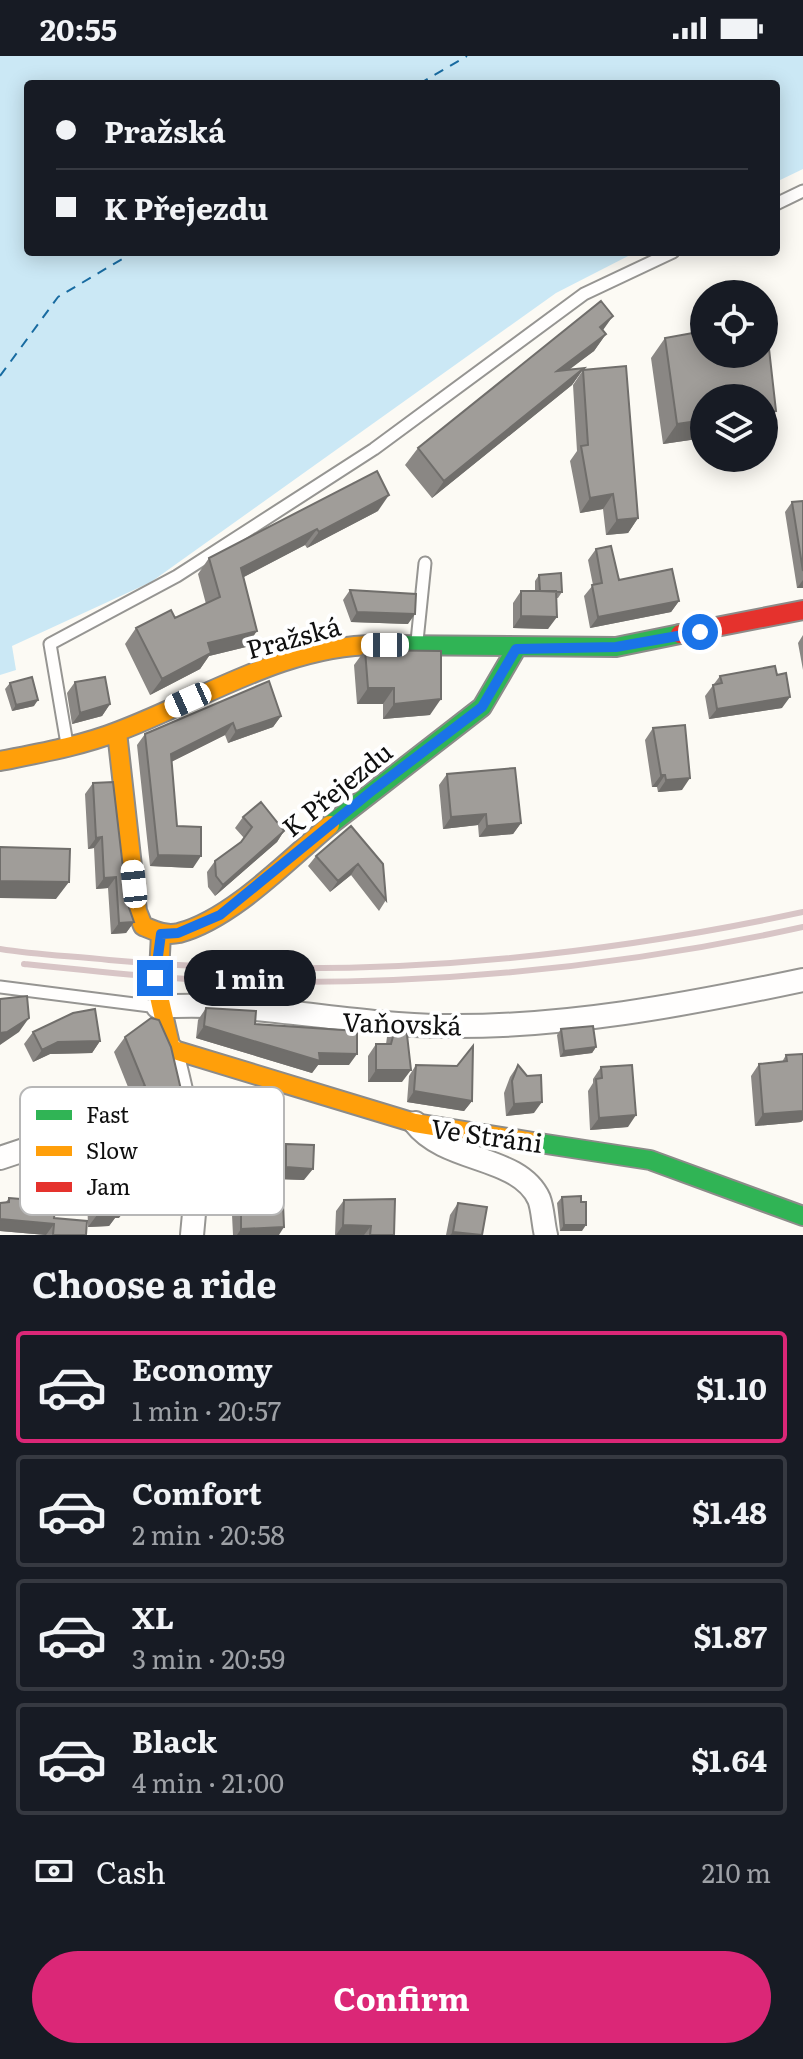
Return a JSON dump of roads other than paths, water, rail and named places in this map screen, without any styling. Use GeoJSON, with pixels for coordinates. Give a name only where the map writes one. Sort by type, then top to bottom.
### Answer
{"type":"FeatureCollection","features":[{"type":"Feature","properties":{"kind":"street","name":"Pražská"},"geometry":{"type":"LineString","coordinates":[[0,761],[117,732],[249,673],[328,648],[417,645],[516,649],[616,647],[803,610]]}},
{"type":"Feature","properties":{"kind":"street","name":"K Přejezdu"},"geometry":{"type":"LineString","coordinates":[[161,934],[178,933],[220,915],[373,790],[482,707],[516,649]]}},
{"type":"Feature","properties":{"kind":"street"},"geometry":{"type":"LineString","coordinates":[[117,732],[137,911],[143,926],[161,934],[155,978],[158,1007],[179,1087]]}},
{"type":"Feature","properties":{"kind":"street","name":"Vaňovská"},"geometry":{"type":"LineString","coordinates":[[158,1007],[192,1005],[349,1022],[443,1026],[538,1023],[629,1012],[803,980]]}},
{"type":"Feature","properties":{"kind":"street","name":"Ve Stráni"},"geometry":{"type":"LineString","coordinates":[[171,1049],[415,1123],[650,1160],[803,1216]]}},
{"type":"Feature","properties":{"kind":"street"},"geometry":{"type":"LineString","coordinates":[[415,1123],[428,1140],[513,1172],[539,1199],[546,1235]]}},
{"type":"Feature","properties":{"kind":"street"},"geometry":{"type":"LineString","coordinates":[[0,1158],[20,1151]]}},
{"type":"Feature","properties":{"kind":"street"},"geometry":{"type":"LineString","coordinates":[[192,1235],[194,1215]]}},
{"type":"Feature","properties":{"kind":"lane"},"geometry":{"type":"LineString","coordinates":[[780,202],[803,191]]}},
{"type":"Feature","properties":{"kind":"lane"},"geometry":{"type":"LineString","coordinates":[[68,744],[50,644],[177,576],[374,449],[584,294],[665,256]]}},
{"type":"Feature","properties":{"kind":"lane"},"geometry":{"type":"LineString","coordinates":[[417,645],[425,563]]}},
{"type":"Feature","properties":{"kind":"lane","name":"Vaňovská"},"geometry":{"type":"LineString","coordinates":[[0,987],[158,1007]]}},
{"type":"Feature","properties":{"kind":"water"},"geometry":{"type":"Polygon","coordinates":[[[0,56],[803,56],[803,169],[780,180],[780,80],[24,80],[24,256],[628,256],[556,293],[151,582],[12,646],[16,670],[0,675],[0,56]]]}},
{"type":"Feature","properties":{"kind":"railway"},"geometry":{"type":"LineString","coordinates":[[0,949],[196,966],[371,967],[545,954],[718,929],[803,912]]}},
{"type":"Feature","properties":{"kind":"railway"},"geometry":{"type":"LineString","coordinates":[[24,964],[214,980],[410,979],[608,961],[803,927]]}}]}
